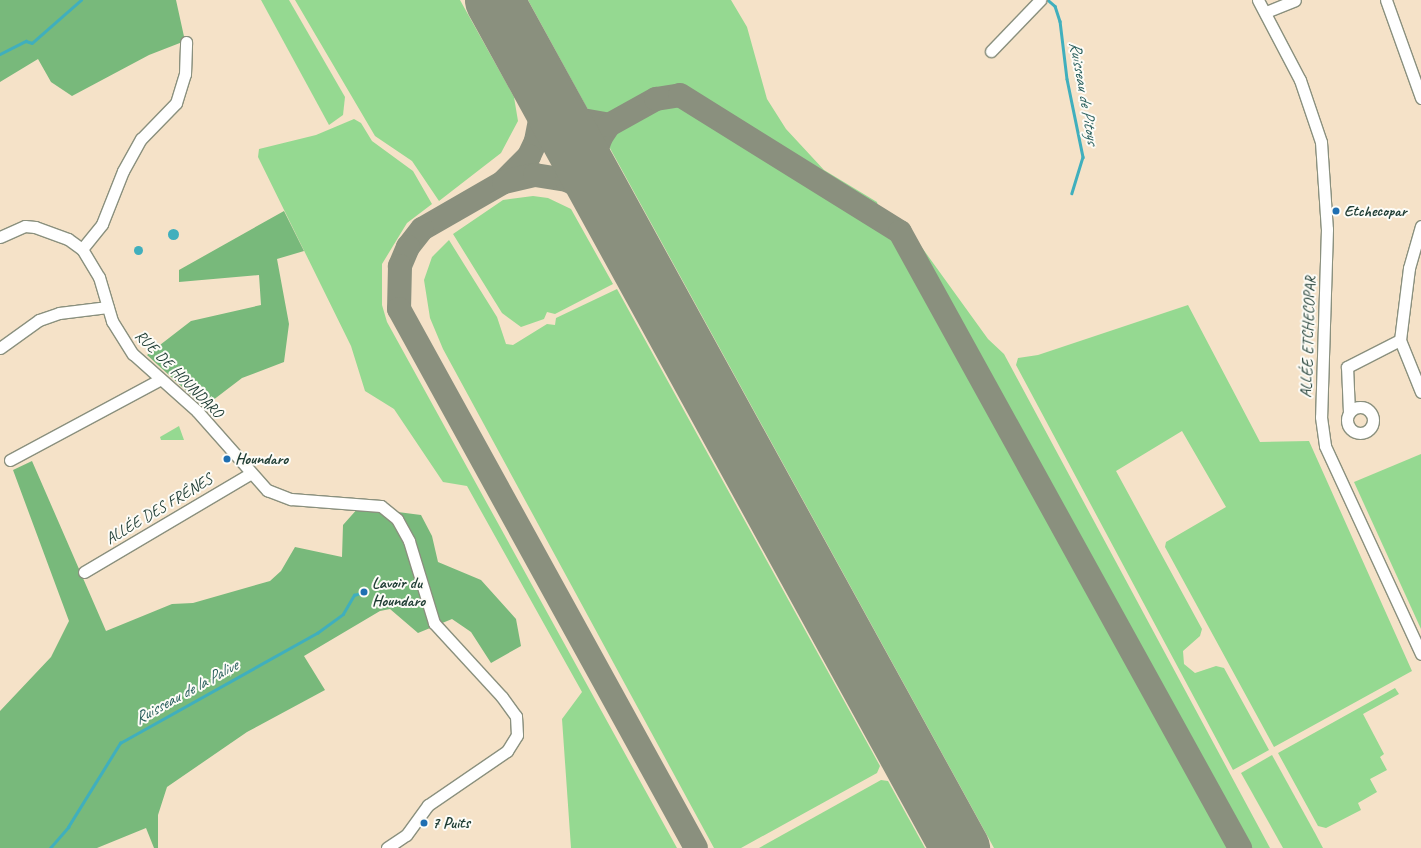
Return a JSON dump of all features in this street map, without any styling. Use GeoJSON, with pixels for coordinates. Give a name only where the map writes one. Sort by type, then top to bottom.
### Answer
{"type":"FeatureCollection","features":[{"type":"Feature","properties":{"kind":"street"},"geometry":{"type":"LineString","coordinates":[[991,51],[1040,0]]}},
{"type":"Feature","properties":{"kind":"street","name":"ALLÉE ETCHECOPAR"},"geometry":{"type":"LineString","coordinates":[[1258,0],[1266,12],[1300,80],[1321,142],[1328,229],[1321,417],[1325,446],[1421,654]]}},
{"type":"Feature","properties":{"kind":"street"},"geometry":{"type":"LineString","coordinates":[[1266,12],[1295,0]]}},
{"type":"Feature","properties":{"kind":"street"},"geometry":{"type":"LineString","coordinates":[[1386,0],[1421,98]]}},
{"type":"Feature","properties":{"kind":"street"},"geometry":{"type":"LineString","coordinates":[[0,237],[25,226],[35,227],[68,239],[82,249],[102,224],[123,171],[141,139],[176,102],[185,74],[186,42]]}},
{"type":"Feature","properties":{"kind":"street"},"geometry":{"type":"LineString","coordinates":[[1421,226],[1409,268],[1400,340],[1421,392]]}},
{"type":"Feature","properties":{"kind":"street","name":"RUE DE HOUNDARO"},"geometry":{"type":"LineString","coordinates":[[82,249],[99,277],[108,307],[120,338],[161,379],[198,411],[250,474],[267,490],[291,499],[382,506],[397,519],[409,541],[434,623],[502,697],[517,724],[517,735],[507,751],[440,794],[406,835],[387,848]]}},
{"type":"Feature","properties":{"kind":"street"},"geometry":{"type":"LineString","coordinates":[[0,348],[39,320],[58,313],[108,307]]}},
{"type":"Feature","properties":{"kind":"street"},"geometry":{"type":"LineString","coordinates":[[1349,412],[1347,368],[1400,340]]}},
{"type":"Feature","properties":{"kind":"street"},"geometry":{"type":"LineString","coordinates":[[10,460],[161,379]]}},
{"type":"Feature","properties":{"kind":"street","name":"ALLÉE DES FRÊNES"},"geometry":{"type":"LineString","coordinates":[[84,572],[250,474]]}},
{"type":"Feature","properties":{"kind":"green space"},"geometry":{"type":"Polygon","coordinates":[[[0,0],[176,0],[185,41],[149,55],[72,96],[51,82],[38,59],[0,82],[0,0]]]}},
{"type":"Feature","properties":{"kind":"green space"},"geometry":{"type":"Polygon","coordinates":[[[261,0],[289,0],[345,97],[343,115],[329,125],[261,0]]]}},
{"type":"Feature","properties":{"kind":"green space"},"geometry":{"type":"Polygon","coordinates":[[[295,0],[460,0],[514,97],[518,121],[501,153],[439,201],[412,161],[375,136],[295,0]]]}},
{"type":"Feature","properties":{"kind":"green space"},"geometry":{"type":"Polygon","coordinates":[[[528,0],[731,0],[747,27],[767,99],[786,129],[824,170],[877,202],[879,210],[681,91],[659,92],[611,118],[598,117],[587,108],[528,0]]]}},
{"type":"Feature","properties":{"kind":"green space"},"geometry":{"type":"Polygon","coordinates":[[[673,98],[885,225],[903,244],[1235,848],[994,848],[606,141],[611,130],[621,122],[673,98]]]}},
{"type":"Feature","properties":{"kind":"green space"},"geometry":{"type":"Polygon","coordinates":[[[354,119],[361,123],[372,141],[413,171],[432,204],[407,223],[382,264],[382,305],[387,322],[677,848],[571,848],[562,719],[582,692],[467,486],[443,482],[394,409],[365,391],[351,346],[258,157],[259,149],[316,135],[354,119]]]}},
{"type":"Feature","properties":{"kind":"green space"},"geometry":{"type":"Polygon","coordinates":[[[533,196],[548,198],[571,209],[613,284],[555,314],[547,312],[544,319],[521,327],[502,313],[453,234],[503,200],[533,196]]]}},
{"type":"Feature","properties":{"kind":"green space"},"geometry":{"type":"Polygon","coordinates":[[[284,211],[304,251],[277,259],[289,324],[284,362],[242,378],[204,407],[147,355],[191,321],[261,305],[259,275],[179,282],[179,270],[284,211]]]}},
{"type":"Feature","properties":{"kind":"green space"},"geometry":{"type":"Polygon","coordinates":[[[902,220],[988,339],[1004,354],[1270,848],[1246,848],[913,242],[896,222],[902,220]]]}},
{"type":"Feature","properties":{"kind":"green space"},"geometry":{"type":"Polygon","coordinates":[[[449,240],[497,317],[506,344],[513,345],[547,324],[555,325],[556,318],[617,289],[880,766],[877,773],[741,848],[714,848],[443,349],[430,318],[424,280],[432,257],[449,240]]]}},
{"type":"Feature","properties":{"kind":"green space"},"geometry":{"type":"Polygon","coordinates":[[[1188,305],[1260,442],[1309,441],[1412,671],[1274,747],[1165,547],[1166,542],[1226,507],[1182,431],[1116,471],[1202,629],[1200,636],[1183,651],[1184,664],[1195,673],[1216,666],[1224,668],[1269,750],[1233,770],[1016,365],[1018,358],[1038,355],[1188,305]]]}},
{"type":"Feature","properties":{"kind":"green space"},"geometry":{"type":"Polygon","coordinates":[[[179,426],[184,440],[161,440],[160,437],[179,426]]]}},
{"type":"Feature","properties":{"kind":"green space"},"geometry":{"type":"Polygon","coordinates":[[[1421,454],[1421,629],[1354,482],[1421,454]]]}},
{"type":"Feature","properties":{"kind":"green space"},"geometry":{"type":"Polygon","coordinates":[[[32,461],[106,631],[172,604],[193,603],[270,581],[281,571],[295,547],[342,557],[343,525],[359,507],[421,515],[432,536],[438,562],[481,580],[516,619],[521,646],[491,663],[471,632],[452,619],[418,633],[390,609],[380,611],[304,656],[325,690],[247,732],[167,787],[158,815],[158,848],[154,848],[146,828],[97,848],[0,848],[0,711],[51,657],[69,621],[13,470],[32,461]]]}},
{"type":"Feature","properties":{"kind":"green space"},"geometry":{"type":"Polygon","coordinates":[[[1395,688],[1399,694],[1363,714],[1384,754],[1380,757],[1387,770],[1370,779],[1377,792],[1358,803],[1361,810],[1326,828],[1318,826],[1278,753],[1395,688]]]}},
{"type":"Feature","properties":{"kind":"green space"},"geometry":{"type":"Polygon","coordinates":[[[1272,755],[1323,848],[1283,848],[1241,773],[1272,755]]]}},
{"type":"Feature","properties":{"kind":"green space"},"geometry":{"type":"Polygon","coordinates":[[[881,780],[888,781],[925,848],[759,848],[881,780]]]}},
{"type":"Feature","properties":{"kind":"water"},"geometry":{"type":"Polygon","coordinates":[[[171,229],[175,229],[177,230],[177,238],[171,239],[168,236],[168,232],[171,229]]]}},
{"type":"Feature","properties":{"kind":"water"},"geometry":{"type":"Polygon","coordinates":[[[138,245],[143,250],[138,255],[133,250],[138,245]]]}},
{"type":"Feature","properties":{"kind":"waterway"},"geometry":{"type":"LineString","coordinates":[[0,54],[26,41],[32,43],[81,0]]}},
{"type":"Feature","properties":{"kind":"waterway","name":"Ruisseau de Pitoys"},"geometry":{"type":"LineString","coordinates":[[1048,0],[1055,6],[1060,21],[1067,79],[1083,157],[1072,193]]}},
{"type":"Feature","properties":{"kind":"waterway","name":"Ruisseau de la Palive"},"geometry":{"type":"LineString","coordinates":[[50,848],[68,827],[120,743],[317,633],[343,614],[354,595],[364,592]]}},
{"type":"Feature","properties":{"kind":"taxiway"},"geometry":{"type":"LineString","coordinates":[[533,71],[542,110],[536,141],[529,156],[502,183],[422,229],[408,247],[400,266],[399,309],[696,848]]}},
{"type":"Feature","properties":{"kind":"taxiway"},"geometry":{"type":"LineString","coordinates":[[540,82],[560,110],[571,118],[609,125]]}},
{"type":"Feature","properties":{"kind":"taxiway"},"geometry":{"type":"LineString","coordinates":[[607,205],[594,173],[593,159],[601,137],[609,125],[656,99],[680,95],[900,232],[1240,848]]}},
{"type":"Feature","properties":{"kind":"taxiway"},"geometry":{"type":"LineString","coordinates":[[504,182],[535,175],[567,180],[587,190],[605,207]]}},
{"type":"Feature","properties":{"kind":"runway"},"geometry":{"type":"LineString","coordinates":[[494,0],[960,848]]}},
{"type":"Feature","properties":{"kind":"place","name":"Etchecopar"},"geometry":{"type":"Point","coordinates":[1336,211]}},
{"type":"Feature","properties":{"kind":"place","name":"Houndaro"},"geometry":{"type":"Point","coordinates":[227,459]}},
{"type":"Feature","properties":{"kind":"place","name":"Lavoir du Houndaro"},"geometry":{"type":"Point","coordinates":[364,592]}},
{"type":"Feature","properties":{"kind":"place","name":"7 Puits"},"geometry":{"type":"Point","coordinates":[424,823]}}]}
